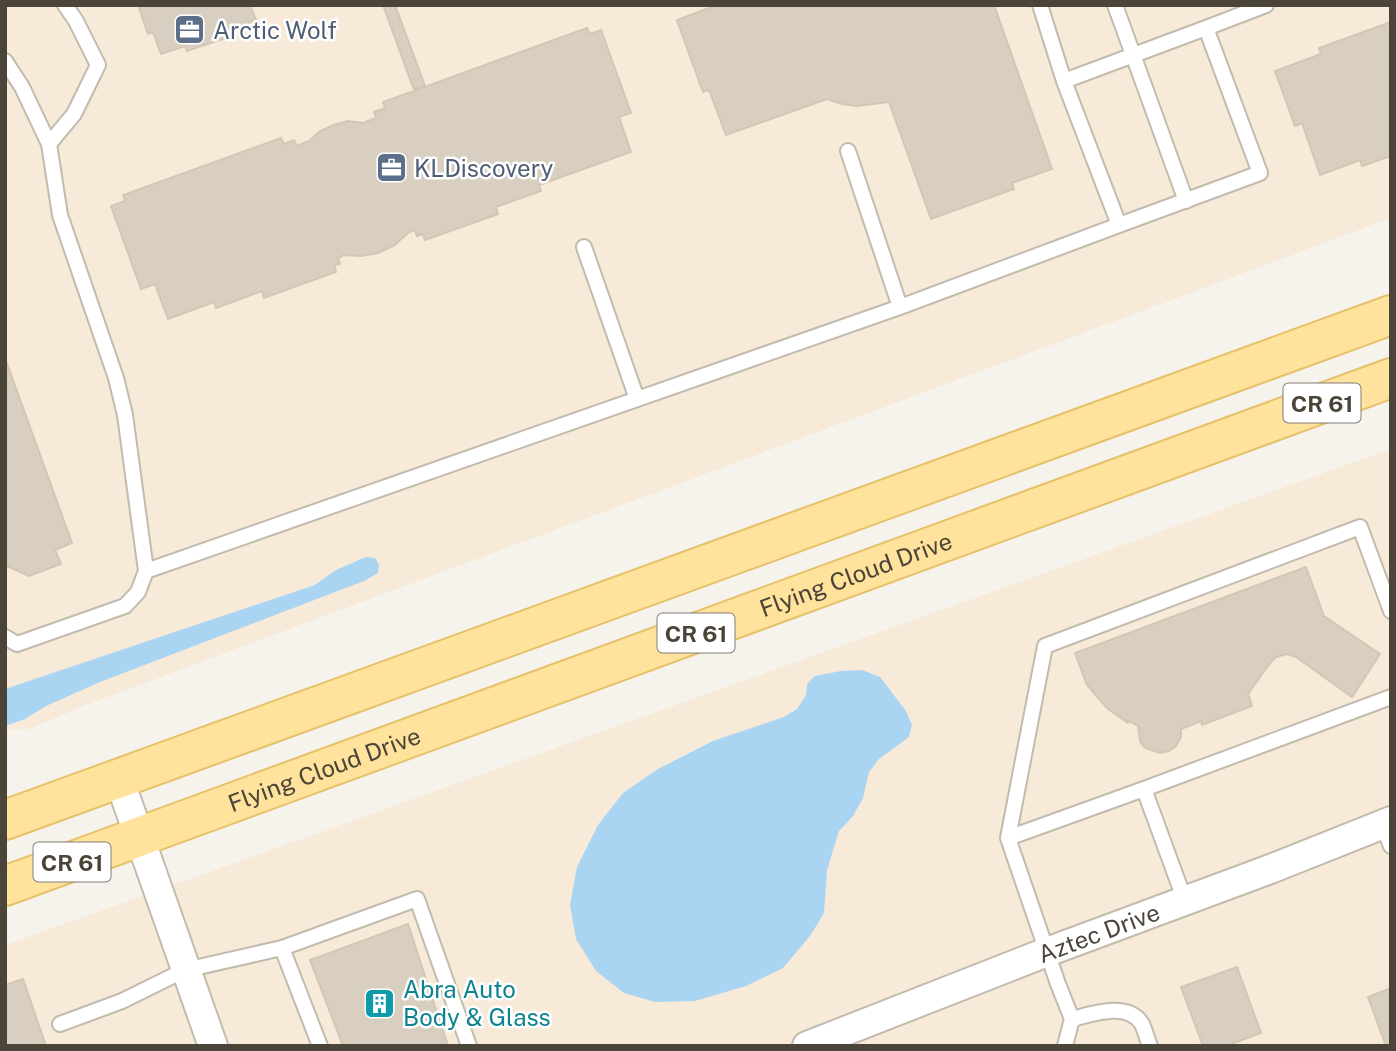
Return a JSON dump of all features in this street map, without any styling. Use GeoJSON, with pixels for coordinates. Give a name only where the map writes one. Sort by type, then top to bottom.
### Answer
{"type":"FeatureCollection","features":[{"type":"Feature","properties":{"kind":"main road","name":"CR 61"},"geometry":{"type":"LineString","coordinates":[[5,820],[1391,315]]}},
{"type":"Feature","properties":{"kind":"main road","name":"Flying Cloud Drive"},"geometry":{"type":"LineString","coordinates":[[5,886],[1391,377]]}},
{"type":"Feature","properties":{"kind":"street"},"geometry":{"type":"LineString","coordinates":[[119,779],[213,1046]]}},
{"type":"Feature","properties":{"kind":"street","name":"Aztec Drive"},"geometry":{"type":"LineString","coordinates":[[807,1046],[1047,952],[1273,868],[1388,830]]}},
{"type":"Feature","properties":{"kind":"lane"},"geometry":{"type":"LineString","coordinates":[[48,144],[74,114],[98,65],[65,5]]}},
{"type":"Feature","properties":{"kind":"lane"},"geometry":{"type":"LineString","coordinates":[[1040,5],[1064,81],[1119,225]]}},
{"type":"Feature","properties":{"kind":"lane"},"geometry":{"type":"LineString","coordinates":[[1115,5],[1186,201]]}},
{"type":"Feature","properties":{"kind":"lane"},"geometry":{"type":"LineString","coordinates":[[1064,81],[1266,5]]}},
{"type":"Feature","properties":{"kind":"lane"},"geometry":{"type":"LineString","coordinates":[[146,571],[901,307],[1260,173],[1206,28]]}},
{"type":"Feature","properties":{"kind":"lane"},"geometry":{"type":"LineString","coordinates":[[5,61],[22,87],[48,144],[60,215],[116,377],[125,415],[146,571],[138,592],[125,607],[17,644],[5,637]]}},
{"type":"Feature","properties":{"kind":"lane"},"geometry":{"type":"LineString","coordinates":[[848,151],[901,307]]}},
{"type":"Feature","properties":{"kind":"lane"},"geometry":{"type":"LineString","coordinates":[[584,247],[637,399]]}},
{"type":"Feature","properties":{"kind":"lane"},"geometry":{"type":"LineString","coordinates":[[1065,1046],[1072,1019],[1008,838],[1045,646],[1360,527],[1391,611]]}},
{"type":"Feature","properties":{"kind":"lane"},"geometry":{"type":"LineString","coordinates":[[1008,838],[1391,697]]}},
{"type":"Feature","properties":{"kind":"lane"},"geometry":{"type":"LineString","coordinates":[[1144,789],[1185,901]]}},
{"type":"Feature","properties":{"kind":"lane"},"geometry":{"type":"LineString","coordinates":[[60,1024],[122,1001],[185,970],[282,948],[417,899],[469,1046]]}},
{"type":"Feature","properties":{"kind":"lane"},"geometry":{"type":"LineString","coordinates":[[282,948],[320,1046]]}},
{"type":"Feature","properties":{"kind":"lane"},"geometry":{"type":"LineString","coordinates":[[1072,1019],[1119,1011],[1133,1015],[1142,1023],[1150,1046]]}},
{"type":"Feature","properties":{"kind":"shaded area"},"geometry":{"type":"Polygon","coordinates":[[[5,5],[1391,5],[1391,218],[86,705],[29,729],[5,730],[5,5]]]}},
{"type":"Feature","properties":{"kind":"shaded area"},"geometry":{"type":"Polygon","coordinates":[[[1391,449],[1391,1046],[5,1046],[5,945],[1391,449]]]}},
{"type":"Feature","properties":{"kind":"water"},"geometry":{"type":"Polygon","coordinates":[[[366,557],[375,558],[379,565],[378,573],[364,581],[100,682],[5,726],[5,689],[315,585],[336,570],[366,557]]]}},
{"type":"Feature","properties":{"kind":"water"},"geometry":{"type":"Polygon","coordinates":[[[862,670],[880,677],[906,711],[912,725],[909,737],[879,759],[869,772],[863,798],[853,816],[839,831],[827,870],[824,913],[810,936],[783,968],[746,986],[695,1001],[655,1002],[624,993],[596,971],[576,939],[570,905],[577,867],[598,825],[623,793],[658,769],[713,741],[784,717],[797,709],[806,695],[807,684],[815,676],[862,670]]]}},
{"type":"Feature","properties":{"kind":"building","name":"Arctic Wolf"},"geometry":{"type":"Polygon","coordinates":[[[138,5],[250,5],[256,20],[232,29],[234,35],[187,51],[185,46],[161,54],[153,32],[148,34],[138,5]]]}},
{"type":"Feature","properties":{"kind":"building"},"geometry":{"type":"Polygon","coordinates":[[[383,5],[395,5],[425,86],[414,90],[383,5]]]}},
{"type":"Feature","properties":{"kind":"building"},"geometry":{"type":"Polygon","coordinates":[[[717,5],[994,5],[1052,169],[1012,183],[1014,189],[931,219],[889,102],[857,106],[827,99],[726,135],[709,90],[703,92],[677,20],[717,5]]]}},
{"type":"Feature","properties":{"kind":"building"},"geometry":{"type":"Polygon","coordinates":[[[1391,22],[1391,156],[1362,166],[1360,160],[1320,175],[1302,123],[1295,126],[1275,71],[1321,54],[1319,48],[1391,22]]]}},
{"type":"Feature","properties":{"kind":"building","name":"KLDiscovery"},"geometry":{"type":"Polygon","coordinates":[[[587,28],[590,34],[601,30],[631,113],[619,117],[631,152],[539,185],[541,191],[496,207],[498,214],[425,240],[423,234],[417,236],[415,230],[395,245],[378,253],[344,255],[338,258],[340,264],[334,265],[336,272],[264,298],[262,291],[216,308],[214,302],[168,319],[155,284],[141,289],[111,206],[125,201],[123,195],[281,138],[284,144],[294,140],[297,146],[334,125],[348,121],[363,123],[376,118],[374,112],[385,108],[383,102],[587,28]]]}},
{"type":"Feature","properties":{"kind":"building"},"geometry":{"type":"Polygon","coordinates":[[[5,358],[72,543],[55,550],[61,564],[29,576],[5,565],[5,358]]]}},
{"type":"Feature","properties":{"kind":"building"},"geometry":{"type":"Polygon","coordinates":[[[1306,567],[1324,616],[1380,654],[1352,697],[1296,657],[1287,654],[1276,657],[1248,694],[1252,706],[1202,725],[1201,721],[1181,729],[1181,737],[1176,746],[1160,753],[1145,748],[1140,741],[1138,726],[1129,721],[1128,723],[1107,708],[1087,685],[1075,653],[1306,567]]]}},
{"type":"Feature","properties":{"kind":"building","name":"Abra Auto Body & Glass"},"geometry":{"type":"Polygon","coordinates":[[[408,924],[448,1046],[343,1046],[310,960],[408,924]]]}},
{"type":"Feature","properties":{"kind":"building"},"geometry":{"type":"Polygon","coordinates":[[[1237,967],[1261,1033],[1226,1046],[1203,1046],[1181,987],[1237,967]]]}},
{"type":"Feature","properties":{"kind":"building"},"geometry":{"type":"Polygon","coordinates":[[[23,979],[46,1046],[5,1046],[5,985],[23,979]]]}},
{"type":"Feature","properties":{"kind":"building"},"geometry":{"type":"Polygon","coordinates":[[[1391,988],[1391,1046],[1386,1046],[1368,997],[1391,988]]]}},
{"type":"Feature","properties":{"kind":"place","name":"Arctic Wolf"},"geometry":{"type":"Point","coordinates":[190,30]}},
{"type":"Feature","properties":{"kind":"place","name":"KLDiscovery"},"geometry":{"type":"Point","coordinates":[391,168]}},
{"type":"Feature","properties":{"kind":"place","name":"Abra Auto Body & Glass"},"geometry":{"type":"Point","coordinates":[380,1003]}}]}
